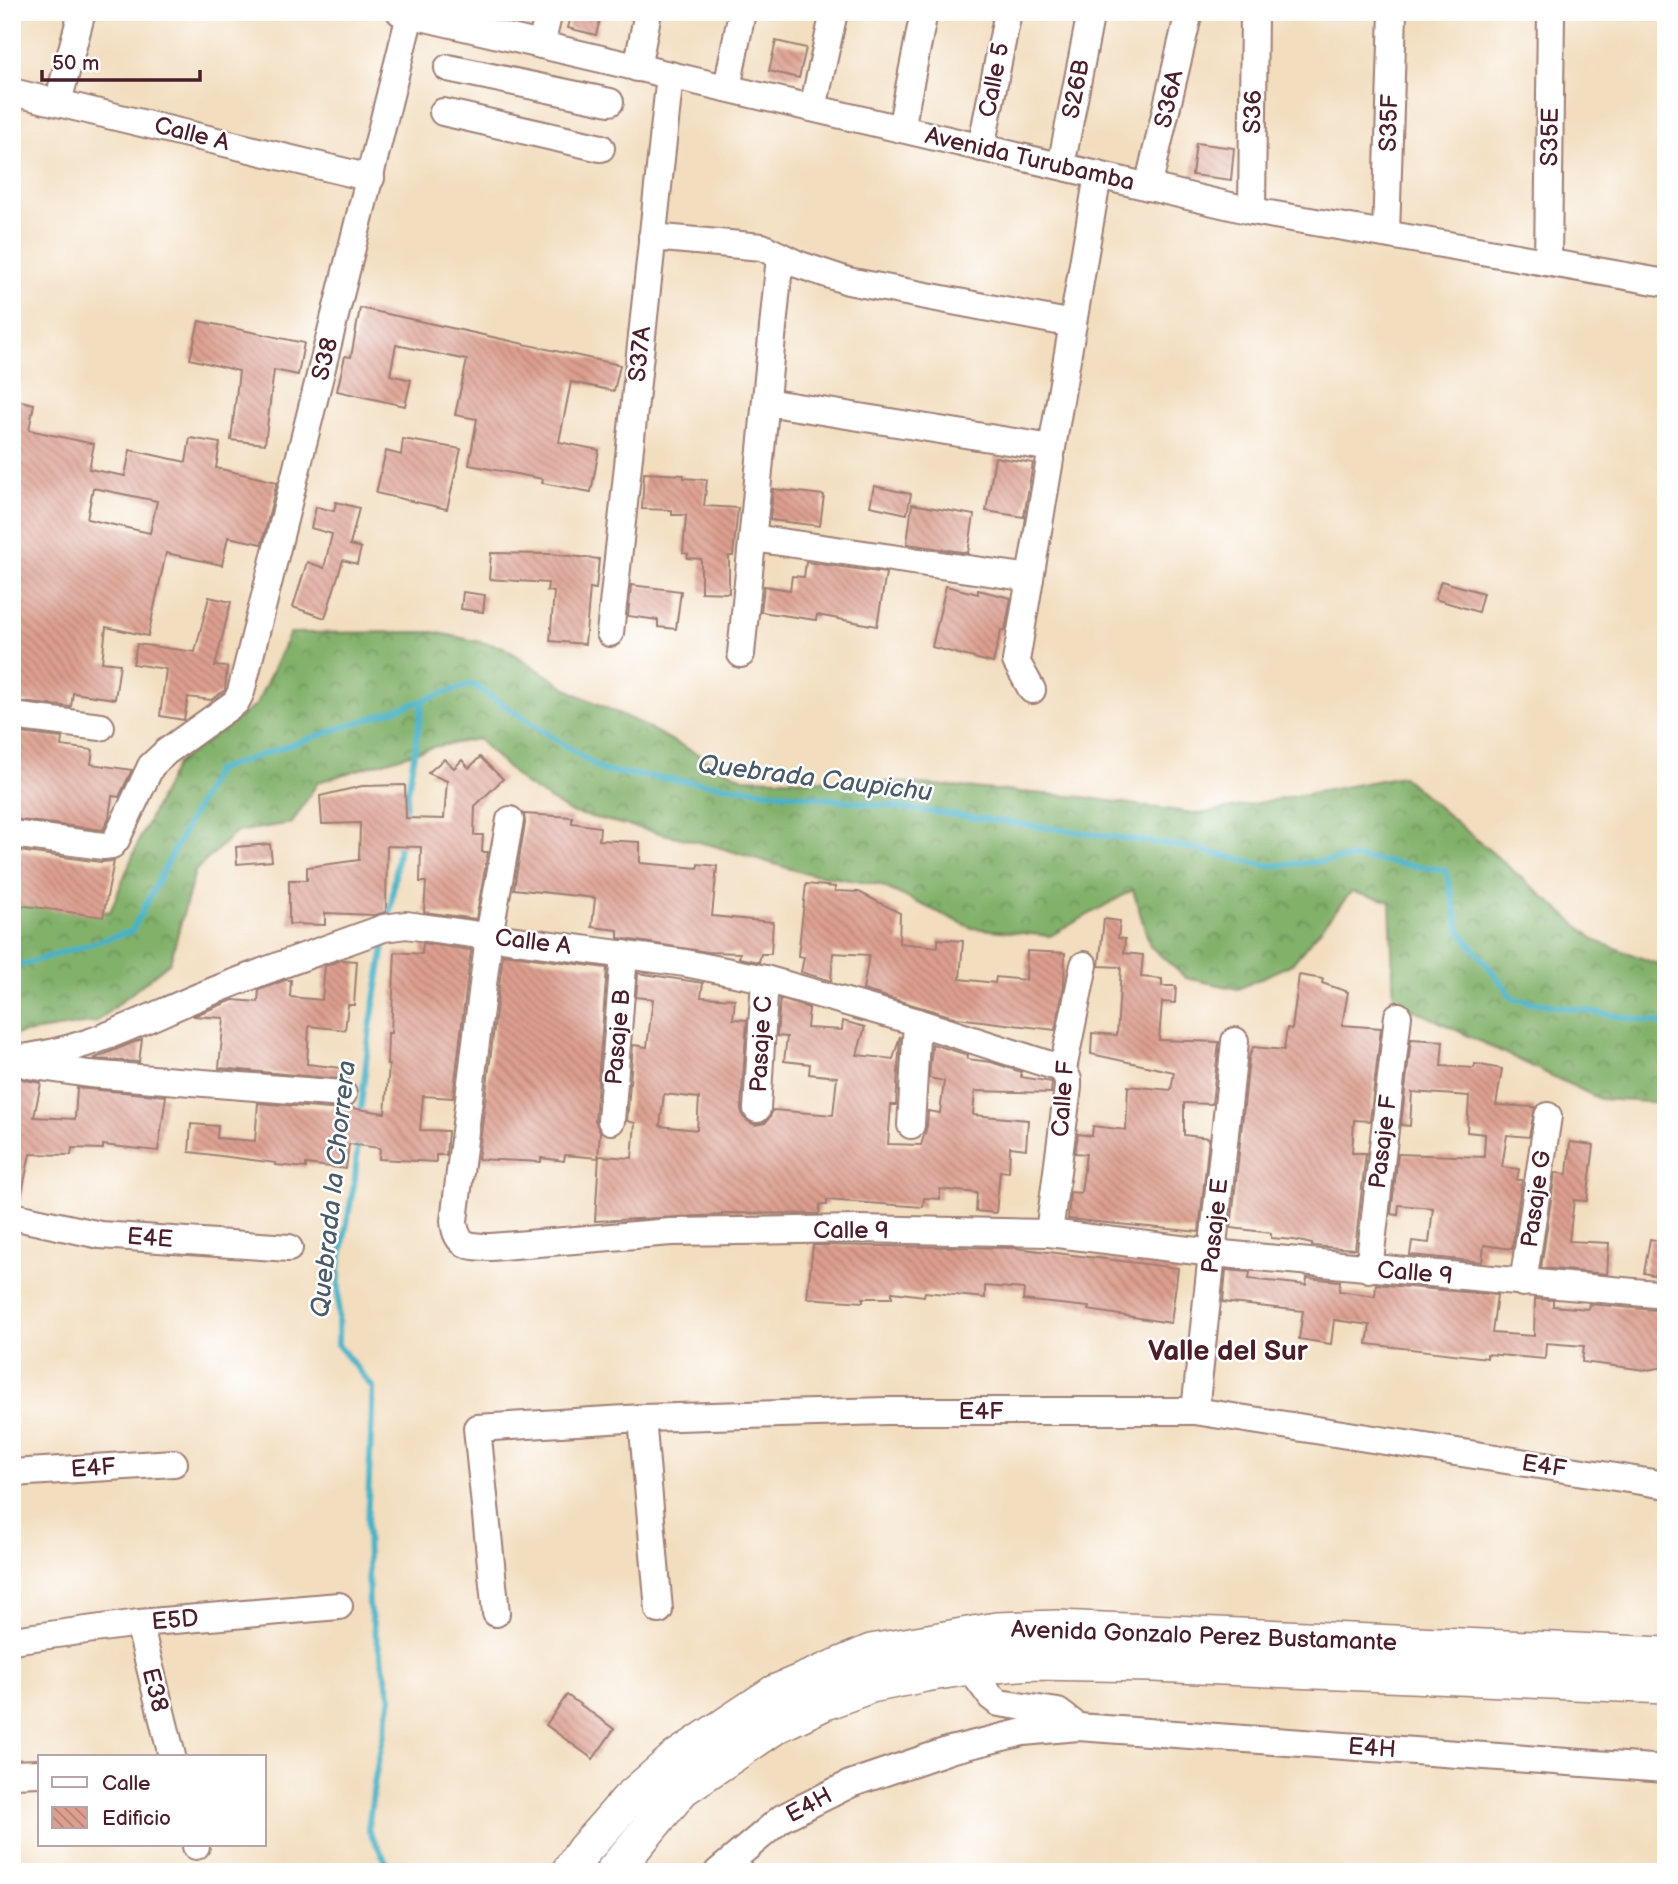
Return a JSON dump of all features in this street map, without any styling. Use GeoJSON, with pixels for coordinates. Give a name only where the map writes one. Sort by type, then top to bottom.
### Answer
{"type":"FeatureCollection","features":[{"type":"Feature","properties":{"kind":"main road","name":"Avenida Gonzalo Perez Bustamante"},"geometry":{"type":"LineString","coordinates":[[569,1872],[584,1850],[628,1800],[676,1758],[774,1693],[871,1652],[998,1630],[1057,1628],[1666,1655]]}},
{"type":"Feature","properties":{"kind":"main road","name":"Avenida Gonzalo Perez Bustamante"},"geometry":{"type":"LineString","coordinates":[[613,1872],[682,1789],[777,1725],[825,1702],[871,1685],[969,1667],[1031,1662],[1154,1664],[1666,1686]]}},
{"type":"Feature","properties":{"kind":"street"},"geometry":{"type":"LineString","coordinates":[[58,102],[82,12]]}},
{"type":"Feature","properties":{"kind":"street"},"geometry":{"type":"LineString","coordinates":[[514,128],[521,83],[534,43],[549,12]]}},
{"type":"Feature","properties":{"kind":"street"},"geometry":{"type":"LineString","coordinates":[[637,68],[648,12]]}},
{"type":"Feature","properties":{"kind":"street"},"geometry":{"type":"LineString","coordinates":[[727,88],[742,12]]}},
{"type":"Feature","properties":{"kind":"street"},"geometry":{"type":"LineString","coordinates":[[813,108],[834,12]]}},
{"type":"Feature","properties":{"kind":"street"},"geometry":{"type":"LineString","coordinates":[[901,129],[924,12]]}},
{"type":"Feature","properties":{"kind":"street","name":"Calle 5"},"geometry":{"type":"LineString","coordinates":[[981,148],[1007,12]]}},
{"type":"Feature","properties":{"kind":"street","name":"S26B"},"geometry":{"type":"LineString","coordinates":[[1061,166],[1091,12]]}},
{"type":"Feature","properties":{"kind":"street","name":"S36A"},"geometry":{"type":"LineString","coordinates":[[1148,187],[1189,12]]}},
{"type":"Feature","properties":{"kind":"street","name":"S36"},"geometry":{"type":"LineString","coordinates":[[1251,211],[1254,12]]}},
{"type":"Feature","properties":{"kind":"street","name":"S35F"},"geometry":{"type":"LineString","coordinates":[[1386,234],[1393,12]]}},
{"type":"Feature","properties":{"kind":"street","name":"S35E"},"geometry":{"type":"LineString","coordinates":[[1548,262],[1551,12]]}},
{"type":"Feature","properties":{"kind":"street","name":"Avenida Turubamba"},"geometry":{"type":"LineString","coordinates":[[405,13],[452,18],[534,43],[637,68],[1251,211],[1666,283]]}},
{"type":"Feature","properties":{"kind":"street","name":"S38"},"geometry":{"type":"LineString","coordinates":[[12,834],[112,845],[151,766],[166,752],[236,702],[241,692],[371,178],[405,13]]}},
{"type":"Feature","properties":{"kind":"street"},"geometry":{"type":"LineString","coordinates":[[449,68],[610,102]]}},
{"type":"Feature","properties":{"kind":"street","name":"S37A"},"geometry":{"type":"LineString","coordinates":[[610,633],[670,75]]}},
{"type":"Feature","properties":{"kind":"street","name":"Calle A"},"geometry":{"type":"LineString","coordinates":[[12,92],[371,178]]}},
{"type":"Feature","properties":{"kind":"street"},"geometry":{"type":"LineString","coordinates":[[443,112],[601,148]]}},
{"type":"Feature","properties":{"kind":"street"},"geometry":{"type":"LineString","coordinates":[[1032,690],[1016,661],[1098,175]]}},
{"type":"Feature","properties":{"kind":"street"},"geometry":{"type":"LineString","coordinates":[[652,237],[762,247],[797,264],[848,281],[1073,324]]}},
{"type":"Feature","properties":{"kind":"street"},"geometry":{"type":"LineString","coordinates":[[741,654],[780,256]]}},
{"type":"Feature","properties":{"kind":"street"},"geometry":{"type":"LineString","coordinates":[[766,402],[1052,448]]}},
{"type":"Feature","properties":{"kind":"street"},"geometry":{"type":"LineString","coordinates":[[753,538],[1030,578]]}},
{"type":"Feature","properties":{"kind":"street"},"geometry":{"type":"LineString","coordinates":[[12,716],[101,727]]}},
{"type":"Feature","properties":{"kind":"street","name":"Calle 9"},"geometry":{"type":"LineString","coordinates":[[510,820],[489,936],[454,1221],[455,1232],[467,1245],[491,1247],[671,1232],[818,1229],[1048,1233],[1368,1269],[1666,1295]]}},
{"type":"Feature","properties":{"kind":"street","name":"Calle A"},"geometry":{"type":"LineString","coordinates":[[12,1061],[89,1044],[214,990],[386,927],[417,925],[685,963],[765,979],[917,1022],[1063,1069]]}},
{"type":"Feature","properties":{"kind":"street","name":"Pasaje B"},"geometry":{"type":"LineString","coordinates":[[611,1121],[624,954]]}},
{"type":"Feature","properties":{"kind":"street","name":"Calle F"},"geometry":{"type":"LineString","coordinates":[[1048,1233],[1068,1087],[1063,1069],[1084,965]]}},
{"type":"Feature","properties":{"kind":"street","name":"Pasaje C"},"geometry":{"type":"LineString","coordinates":[[757,1109],[765,979]]}},
{"type":"Feature","properties":{"kind":"street","name":"Pasaje F"},"geometry":{"type":"LineString","coordinates":[[1368,1269],[1398,1016]]}},
{"type":"Feature","properties":{"kind":"street"},"geometry":{"type":"LineString","coordinates":[[911,1125],[917,1022]]}},
{"type":"Feature","properties":{"kind":"street","name":"Pasaje E"},"geometry":{"type":"LineString","coordinates":[[1195,1411],[1235,1041]]}},
{"type":"Feature","properties":{"kind":"street"},"geometry":{"type":"LineString","coordinates":[[12,1061],[89,1074],[343,1094]]}},
{"type":"Feature","properties":{"kind":"street","name":"Pasaje G"},"geometry":{"type":"LineString","coordinates":[[1523,1283],[1548,1115]]}},
{"type":"Feature","properties":{"kind":"street","name":"E4E"},"geometry":{"type":"LineString","coordinates":[[12,1216],[100,1235],[289,1248]]}},
{"type":"Feature","properties":{"kind":"street","name":"E4F"},"geometry":{"type":"LineString","coordinates":[[496,1613],[477,1428],[642,1418],[886,1411],[1195,1411],[1666,1485]]}},
{"type":"Feature","properties":{"kind":"street"},"geometry":{"type":"LineString","coordinates":[[642,1418],[659,1610]]}},
{"type":"Feature","properties":{"kind":"street","name":"E4F"},"geometry":{"type":"LineString","coordinates":[[12,1473],[174,1463]]}},
{"type":"Feature","properties":{"kind":"street","name":"E5D"},"geometry":{"type":"LineString","coordinates":[[12,1640],[139,1623],[339,1606]]}},
{"type":"Feature","properties":{"kind":"street","name":"E38"},"geometry":{"type":"LineString","coordinates":[[139,1623],[172,1755]]}},
{"type":"Feature","properties":{"kind":"street","name":"E4H"},"geometry":{"type":"LineString","coordinates":[[969,1667],[991,1697],[999,1703],[1058,1712],[1078,1727]]}},
{"type":"Feature","properties":{"kind":"street","name":"E4H"},"geometry":{"type":"LineString","coordinates":[[718,1872],[782,1818],[850,1784],[962,1746],[1023,1732],[1078,1727],[1666,1769]]}},
{"type":"Feature","properties":{"kind":"street"},"geometry":{"type":"LineString","coordinates":[[12,1774],[38,1773]]}},
{"type":"Feature","properties":{"kind":"green space"},"geometry":{"type":"Polygon","coordinates":[[[434,632],[503,647],[576,694],[633,720],[743,778],[894,782],[1083,797],[1199,814],[1402,776],[1596,941],[1660,965],[1666,964],[1666,1103],[1600,1099],[1394,1000],[1390,901],[1351,892],[1292,964],[1238,989],[1186,978],[1150,946],[1133,890],[1050,936],[972,928],[880,885],[801,872],[711,845],[570,812],[522,782],[478,739],[433,747],[318,782],[292,823],[236,832],[195,871],[170,962],[96,1022],[12,1035],[12,903],[110,912],[140,838],[177,763],[256,705],[290,633],[434,632]]]}},
{"type":"Feature","properties":{"kind":"building"},"geometry":{"type":"Polygon","coordinates":[[[572,12],[602,12],[596,35],[568,28],[572,12]]]}},
{"type":"Feature","properties":{"kind":"building"},"geometry":{"type":"Polygon","coordinates":[[[776,41],[806,48],[799,78],[769,71],[776,41]]]}},
{"type":"Feature","properties":{"kind":"building"},"geometry":{"type":"Polygon","coordinates":[[[1196,143],[1234,148],[1231,180],[1192,175],[1196,143]]]}},
{"type":"Feature","properties":{"kind":"building"},"geometry":{"type":"Polygon","coordinates":[[[360,308],[620,365],[614,391],[571,382],[559,442],[599,450],[591,492],[542,483],[543,479],[469,465],[477,419],[455,415],[467,360],[396,345],[390,375],[411,380],[405,406],[337,391],[345,356],[351,357],[360,308]]]}},
{"type":"Feature","properties":{"kind":"building"},"geometry":{"type":"Polygon","coordinates":[[[199,321],[304,343],[298,375],[274,370],[265,444],[231,440],[239,371],[190,359],[199,321]]]}},
{"type":"Feature","properties":{"kind":"building"},"geometry":{"type":"Polygon","coordinates":[[[12,399],[34,404],[29,430],[94,444],[89,469],[125,476],[130,450],[186,462],[190,438],[220,443],[216,468],[277,482],[262,544],[228,537],[222,565],[166,553],[148,636],[106,627],[102,662],[120,664],[115,699],[73,693],[71,707],[12,701],[12,399]],[[93,488],[87,519],[150,533],[157,501],[93,488]]]}},
{"type":"Feature","properties":{"kind":"building"},"geometry":{"type":"Polygon","coordinates":[[[403,439],[461,449],[447,509],[376,493],[386,451],[401,455],[403,439]]]}},
{"type":"Feature","properties":{"kind":"building"},"geometry":{"type":"Polygon","coordinates":[[[995,457],[1033,463],[1024,517],[986,511],[995,457]]]}},
{"type":"Feature","properties":{"kind":"building"},"geometry":{"type":"Polygon","coordinates":[[[644,473],[684,475],[684,478],[707,480],[704,506],[738,508],[733,556],[729,556],[729,593],[701,592],[701,559],[687,558],[688,554],[683,553],[686,515],[672,515],[672,510],[642,509],[644,473]]]}},
{"type":"Feature","properties":{"kind":"building"},"geometry":{"type":"Polygon","coordinates":[[[874,486],[911,494],[907,514],[870,506],[874,486]]]}},
{"type":"Feature","properties":{"kind":"building"},"geometry":{"type":"Polygon","coordinates":[[[773,489],[824,495],[820,526],[770,520],[773,489]]]}},
{"type":"Feature","properties":{"kind":"building"},"geometry":{"type":"Polygon","coordinates":[[[336,502],[359,508],[350,545],[361,548],[357,564],[343,560],[325,618],[293,607],[307,562],[324,568],[332,534],[311,528],[316,507],[334,511],[336,502]]]}},
{"type":"Feature","properties":{"kind":"building"},"geometry":{"type":"Polygon","coordinates":[[[912,504],[974,515],[968,553],[907,544],[912,504]]]}},
{"type":"Feature","properties":{"kind":"building"},"geometry":{"type":"Polygon","coordinates":[[[491,553],[550,554],[599,559],[596,589],[590,588],[585,644],[550,641],[554,592],[547,591],[548,583],[489,579],[491,553]]]}},
{"type":"Feature","properties":{"kind":"building"},"geometry":{"type":"Polygon","coordinates":[[[806,562],[886,573],[877,626],[817,615],[816,620],[761,612],[764,586],[790,590],[792,576],[804,577],[806,562]]]}},
{"type":"Feature","properties":{"kind":"building"},"geometry":{"type":"Polygon","coordinates":[[[1441,581],[1483,593],[1478,612],[1435,599],[1441,581]]]}},
{"type":"Feature","properties":{"kind":"building"},"geometry":{"type":"Polygon","coordinates":[[[631,585],[681,591],[676,629],[658,627],[658,620],[628,616],[631,585]]]}},
{"type":"Feature","properties":{"kind":"building"},"geometry":{"type":"Polygon","coordinates":[[[946,586],[1011,598],[1005,631],[1001,630],[993,663],[932,647],[946,586]]]}},
{"type":"Feature","properties":{"kind":"building"},"geometry":{"type":"Polygon","coordinates":[[[463,592],[485,595],[483,612],[461,609],[463,592]]]}},
{"type":"Feature","properties":{"kind":"building"},"geometry":{"type":"Polygon","coordinates":[[[209,597],[231,602],[215,666],[227,667],[225,690],[211,700],[188,697],[184,720],[160,716],[166,669],[133,664],[137,644],[195,652],[209,597]]]}},
{"type":"Feature","properties":{"kind":"building"},"geometry":{"type":"Polygon","coordinates":[[[12,732],[62,738],[61,746],[93,750],[91,764],[132,770],[119,797],[112,796],[109,818],[103,830],[12,819],[12,732]]]}},
{"type":"Feature","properties":{"kind":"building"},"geometry":{"type":"Polygon","coordinates":[[[480,757],[503,779],[475,806],[474,835],[483,835],[482,852],[488,852],[476,919],[424,912],[426,882],[420,882],[421,847],[387,846],[386,912],[374,915],[325,913],[325,925],[289,924],[289,880],[307,880],[307,867],[359,860],[360,823],[322,824],[320,796],[362,786],[405,785],[406,818],[444,819],[447,781],[428,773],[444,759],[454,768],[462,760],[469,768],[480,757]]]}},
{"type":"Feature","properties":{"kind":"building"},"geometry":{"type":"Polygon","coordinates":[[[524,814],[572,817],[572,823],[600,827],[599,840],[640,842],[640,863],[698,868],[698,864],[717,866],[712,916],[773,922],[771,954],[761,954],[759,962],[739,958],[740,953],[708,952],[618,938],[618,930],[592,927],[595,898],[514,889],[525,823],[524,814]]]}},
{"type":"Feature","properties":{"kind":"building"},"geometry":{"type":"Polygon","coordinates":[[[270,844],[272,861],[237,864],[236,847],[270,844]]]}},
{"type":"Feature","properties":{"kind":"building"},"geometry":{"type":"Polygon","coordinates":[[[12,850],[101,862],[114,861],[103,917],[12,904],[12,850]]]}},
{"type":"Feature","properties":{"kind":"building"},"geometry":{"type":"Polygon","coordinates":[[[806,884],[835,887],[835,891],[859,892],[900,913],[899,943],[938,947],[938,939],[963,941],[960,979],[995,983],[996,977],[1026,980],[1027,951],[1065,953],[1064,987],[1055,1030],[957,1018],[863,990],[869,955],[833,953],[831,981],[801,972],[804,957],[798,956],[806,884]]]}},
{"type":"Feature","properties":{"kind":"building"},"geometry":{"type":"Polygon","coordinates":[[[1104,919],[1120,921],[1118,938],[1125,939],[1124,953],[1143,955],[1141,977],[1162,979],[1162,986],[1176,986],[1175,1003],[1162,1002],[1159,1040],[1219,1042],[1212,1104],[1184,1103],[1184,1135],[1209,1138],[1199,1232],[1068,1219],[1070,1192],[1081,1193],[1086,1154],[1075,1153],[1078,1134],[1092,1136],[1093,1126],[1126,1130],[1128,1086],[1171,1090],[1174,1072],[1091,1054],[1092,1033],[1117,1035],[1121,967],[1099,966],[1104,919]]]}},
{"type":"Feature","properties":{"kind":"building"},"geometry":{"type":"Polygon","coordinates":[[[423,943],[471,950],[453,1098],[423,1096],[420,1130],[448,1131],[446,1155],[436,1155],[436,1162],[379,1159],[380,1148],[349,1144],[346,1169],[306,1164],[306,1168],[275,1165],[276,1163],[189,1152],[191,1124],[218,1126],[217,1138],[255,1141],[258,1103],[342,1110],[351,1108],[385,1113],[395,952],[422,954],[423,943]]]}},
{"type":"Feature","properties":{"kind":"building"},"geometry":{"type":"Polygon","coordinates":[[[503,954],[607,968],[595,1120],[600,1132],[598,1158],[565,1155],[564,1161],[541,1158],[541,1162],[478,1159],[503,954]]]}},
{"type":"Feature","properties":{"kind":"building"},"geometry":{"type":"Polygon","coordinates":[[[342,960],[357,961],[354,1005],[348,1005],[345,1030],[309,1026],[307,1064],[350,1069],[349,1080],[219,1068],[224,1018],[193,1016],[233,1000],[258,1002],[259,990],[285,980],[291,980],[290,997],[322,1000],[325,966],[342,960]]]}},
{"type":"Feature","properties":{"kind":"building"},"geometry":{"type":"Polygon","coordinates":[[[638,973],[703,983],[701,997],[735,999],[733,1019],[747,1020],[741,1109],[743,1117],[755,1125],[765,1123],[773,1110],[833,1115],[837,1077],[809,1074],[810,1064],[784,1061],[787,1037],[777,1036],[780,999],[809,1008],[807,1028],[842,1030],[843,1021],[865,1027],[857,1055],[893,1059],[900,1036],[896,1105],[891,1105],[888,1144],[921,1145],[928,1111],[940,1113],[944,1081],[929,1078],[932,1044],[968,1055],[967,1059],[991,1062],[1021,1072],[1021,1077],[1052,1082],[1051,1093],[975,1091],[973,1115],[1028,1120],[1026,1149],[1010,1147],[1009,1172],[1000,1171],[996,1213],[976,1211],[977,1193],[940,1189],[940,1199],[924,1198],[923,1207],[827,1200],[827,1205],[820,1205],[819,1214],[722,1213],[595,1221],[599,1156],[632,1158],[635,1123],[627,1121],[633,1045],[647,1047],[653,999],[636,997],[638,973]],[[664,1094],[660,1126],[697,1130],[699,1098],[664,1094]]]}},
{"type":"Feature","properties":{"kind":"building"},"geometry":{"type":"Polygon","coordinates":[[[1299,975],[1323,979],[1322,983],[1348,992],[1342,1025],[1381,1028],[1370,1121],[1354,1120],[1352,1153],[1366,1153],[1355,1249],[1312,1246],[1294,1240],[1271,1238],[1271,1233],[1231,1228],[1249,1058],[1253,1047],[1284,1050],[1287,1028],[1292,1029],[1299,975]]]}},
{"type":"Feature","properties":{"kind":"building"},"geometry":{"type":"Polygon","coordinates":[[[142,1039],[139,1062],[93,1059],[122,1047],[142,1039]]]}},
{"type":"Feature","properties":{"kind":"building"},"geometry":{"type":"Polygon","coordinates":[[[1411,1039],[1443,1041],[1441,1066],[1474,1068],[1475,1064],[1502,1069],[1496,1105],[1535,1107],[1529,1137],[1507,1135],[1502,1167],[1519,1169],[1517,1180],[1522,1180],[1512,1249],[1484,1245],[1482,1262],[1410,1255],[1412,1241],[1429,1243],[1433,1208],[1399,1205],[1398,1215],[1391,1214],[1398,1154],[1484,1157],[1485,1134],[1467,1132],[1469,1096],[1412,1092],[1410,1126],[1401,1125],[1411,1039]]]}},
{"type":"Feature","properties":{"kind":"building"},"geometry":{"type":"Polygon","coordinates":[[[15,1075],[41,1083],[34,1117],[75,1119],[77,1088],[166,1096],[158,1151],[103,1145],[103,1149],[72,1148],[71,1155],[30,1154],[20,1202],[12,1201],[12,1077],[15,1078],[15,1075]]]}},
{"type":"Feature","properties":{"kind":"building"},"geometry":{"type":"Polygon","coordinates":[[[1570,1142],[1594,1145],[1587,1201],[1574,1200],[1569,1241],[1609,1243],[1607,1274],[1541,1268],[1555,1173],[1567,1174],[1570,1142]]]}},
{"type":"Feature","properties":{"kind":"building"},"geometry":{"type":"Polygon","coordinates":[[[1650,1239],[1666,1242],[1666,1278],[1644,1273],[1650,1239]]]}},
{"type":"Feature","properties":{"kind":"building"},"geometry":{"type":"Polygon","coordinates":[[[813,1245],[1016,1248],[1178,1268],[1171,1323],[1088,1310],[1089,1307],[1023,1300],[1024,1289],[985,1286],[985,1298],[925,1292],[924,1296],[892,1292],[892,1298],[863,1298],[863,1302],[807,1298],[813,1245]]]}},
{"type":"Feature","properties":{"kind":"building"},"geometry":{"type":"Polygon","coordinates":[[[1226,1270],[1250,1272],[1249,1279],[1306,1285],[1307,1278],[1340,1281],[1339,1291],[1375,1296],[1376,1284],[1497,1295],[1492,1333],[1534,1336],[1535,1299],[1553,1300],[1553,1306],[1588,1309],[1589,1304],[1666,1311],[1666,1367],[1646,1370],[1582,1362],[1584,1346],[1546,1343],[1545,1359],[1487,1354],[1487,1358],[1367,1344],[1370,1325],[1334,1320],[1331,1344],[1299,1339],[1303,1311],[1223,1302],[1226,1270]]]}},
{"type":"Feature","properties":{"kind":"building"},"geometry":{"type":"Polygon","coordinates":[[[567,1695],[614,1729],[593,1759],[546,1725],[567,1695]]]}},
{"type":"Feature","properties":{"kind":"waterway","name":"Quebrada Caupichu"},"geometry":{"type":"LineString","coordinates":[[12,968],[132,931],[216,770],[472,684],[604,771],[912,809],[1186,847],[1269,866],[1359,858],[1446,870],[1460,931],[1514,999],[1666,1024]]}},
{"type":"Feature","properties":{"kind":"waterway","name":"Quebrada la Chorrera"},"geometry":{"type":"LineString","coordinates":[[404,814],[423,701]]}},
{"type":"Feature","properties":{"kind":"waterway","name":"Quebrada la Chorrera"},"geometry":{"type":"LineString","coordinates":[[389,921],[400,838]]}},
{"type":"Feature","properties":{"kind":"waterway","name":"Quebrada la Chorrera"},"geometry":{"type":"LineString","coordinates":[[360,1115],[370,1028],[386,935]]}},
{"type":"Feature","properties":{"kind":"waterway","name":"Quebrada la Chorrera"},"geometry":{"type":"LineString","coordinates":[[358,1140],[355,1178],[339,1267],[338,1345],[373,1388],[367,1526],[369,1607],[391,1698],[368,1829],[392,1872]]}},
{"type":"Feature","properties":{"kind":"district","name":"Valle del Sur"},"geometry":{"type":"Point","coordinates":[1228,1351]}}]}
